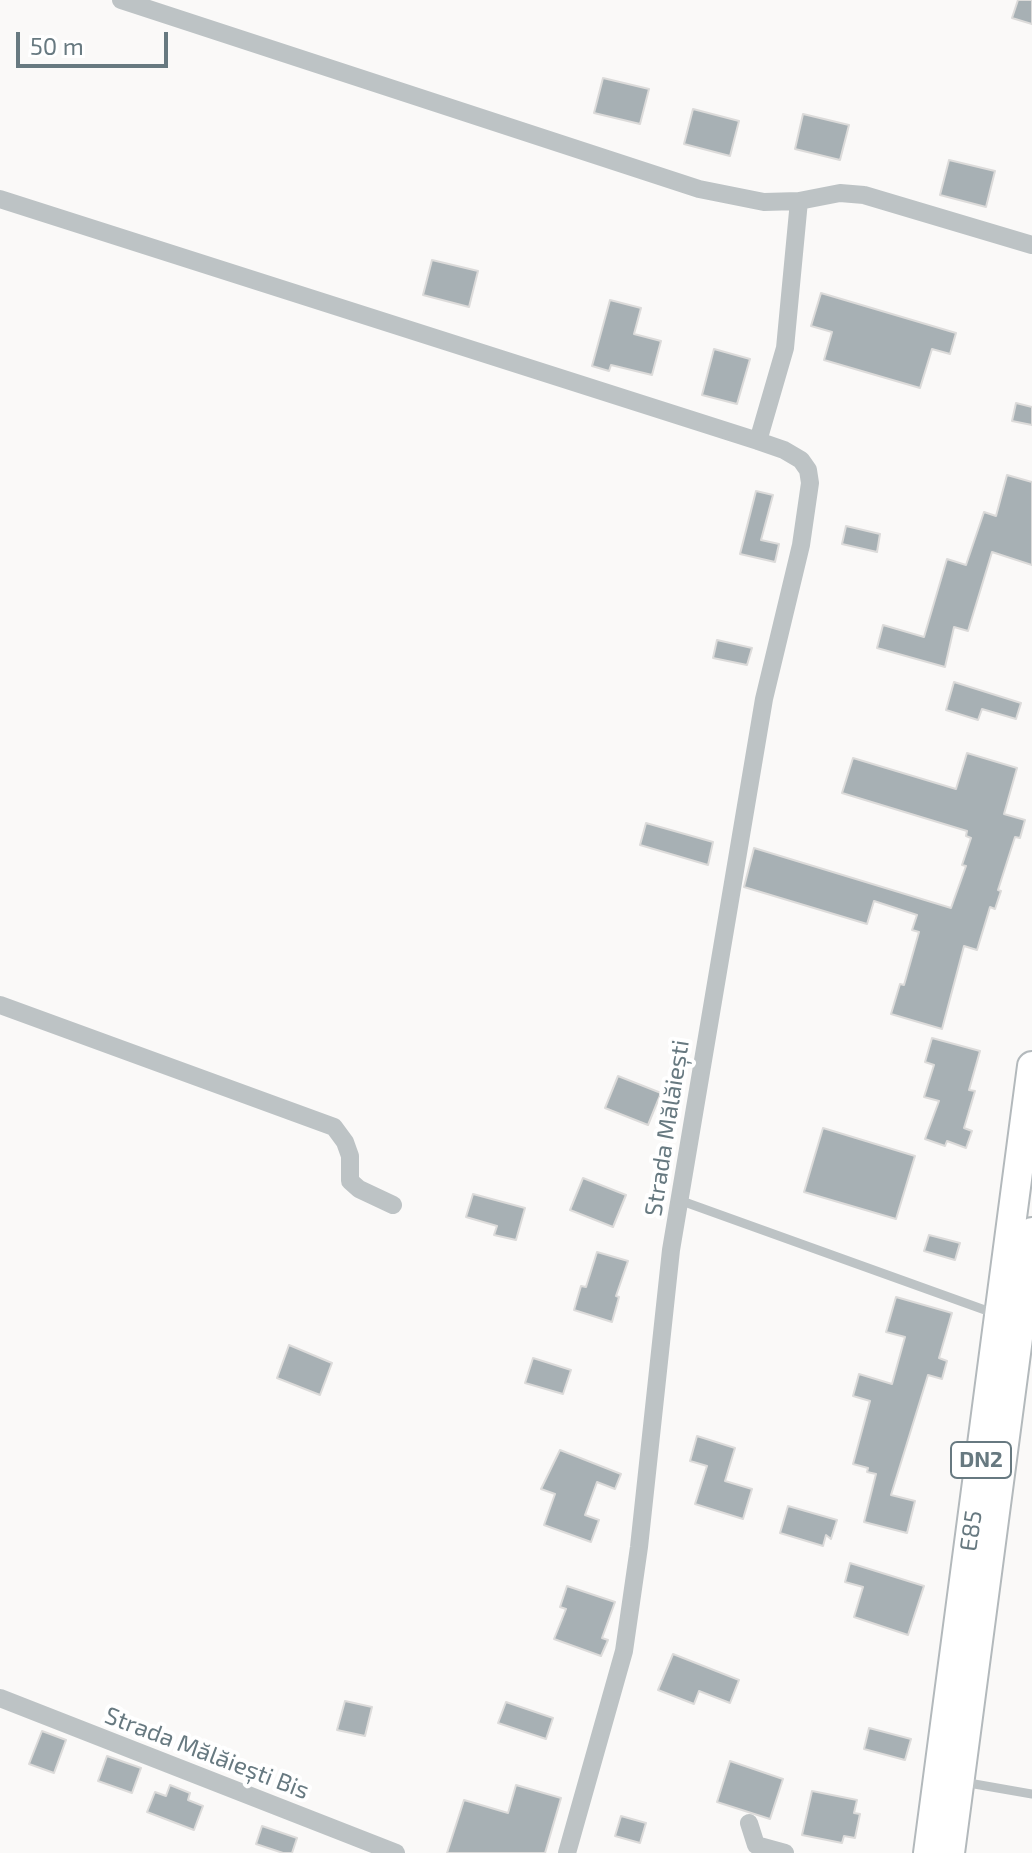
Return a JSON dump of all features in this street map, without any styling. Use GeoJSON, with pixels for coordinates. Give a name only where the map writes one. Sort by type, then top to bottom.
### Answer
{"type":"FeatureCollection","features":[{"type":"Feature","properties":{"kind":"main road","name":"E85"},"geometry":{"type":"LineString","coordinates":[[928,1853],[1032,1066]]}},
{"type":"Feature","properties":{"kind":"main road","name":"E85"},"geometry":{"type":"LineString","coordinates":[[950,1853],[1032,1232]]}},
{"type":"Feature","properties":{"kind":"street"},"geometry":{"type":"LineString","coordinates":[[121,0],[699,189],[764,202],[799,201],[840,193],[864,195],[1032,245]]}},
{"type":"Feature","properties":{"kind":"street","name":"Strada Mălăiești"},"geometry":{"type":"LineString","coordinates":[[0,199],[758,441],[801,460],[808,470],[810,483],[801,545],[764,699],[679,1200],[624,1651],[567,1853]]}},
{"type":"Feature","properties":{"kind":"street"},"geometry":{"type":"LineString","coordinates":[[758,441],[785,348],[799,201]]}},
{"type":"Feature","properties":{"kind":"street"},"geometry":{"type":"LineString","coordinates":[[0,1005],[334,1127],[350,1156],[350,1181],[359,1189],[393,1205]]}},
{"type":"Feature","properties":{"kind":"street","name":"Strada Mălăiești Bis"},"geometry":{"type":"LineString","coordinates":[[0,1698],[396,1853]]}},
{"type":"Feature","properties":{"kind":"street"},"geometry":{"type":"LineString","coordinates":[[749,1823],[756,1845],[785,1853]]}},
{"type":"Feature","properties":{"kind":"lane"},"geometry":{"type":"LineString","coordinates":[[679,1200],[1000,1315]]}},
{"type":"Feature","properties":{"kind":"lane"},"geometry":{"type":"LineString","coordinates":[[960,1782],[1032,1794]]}},
{"type":"Feature","properties":{"kind":"building"},"geometry":{"type":"Polygon","coordinates":[[[1018,0],[1032,0],[1032,24],[1012,18],[1018,0]]]}},
{"type":"Feature","properties":{"kind":"building"},"geometry":{"type":"Polygon","coordinates":[[[603,78],[649,89],[640,124],[594,113],[603,78]]]}},
{"type":"Feature","properties":{"kind":"building"},"geometry":{"type":"Polygon","coordinates":[[[693,109],[739,121],[730,156],[684,144],[693,109]]]}},
{"type":"Feature","properties":{"kind":"building"},"geometry":{"type":"Polygon","coordinates":[[[803,114],[849,125],[840,160],[795,149],[803,114]]]}},
{"type":"Feature","properties":{"kind":"building"},"geometry":{"type":"Polygon","coordinates":[[[949,160],[995,171],[986,207],[940,195],[949,160]]]}},
{"type":"Feature","properties":{"kind":"building"},"geometry":{"type":"Polygon","coordinates":[[[432,260],[478,271],[469,307],[423,295],[432,260]]]}},
{"type":"Feature","properties":{"kind":"building"},"geometry":{"type":"Polygon","coordinates":[[[821,293],[956,333],[950,354],[932,349],[920,388],[824,360],[832,332],[811,326],[821,293]]]}},
{"type":"Feature","properties":{"kind":"building"},"geometry":{"type":"Polygon","coordinates":[[[610,300],[641,308],[634,334],[661,341],[652,375],[611,365],[609,371],[592,366],[610,300]]]}},
{"type":"Feature","properties":{"kind":"building"},"geometry":{"type":"Polygon","coordinates":[[[714,349],[750,359],[737,404],[702,395],[714,349]]]}},
{"type":"Feature","properties":{"kind":"building"},"geometry":{"type":"Polygon","coordinates":[[[1016,403],[1032,407],[1032,425],[1012,421],[1016,403]]]}},
{"type":"Feature","properties":{"kind":"building"},"geometry":{"type":"Polygon","coordinates":[[[1007,475],[1032,482],[1032,565],[992,552],[968,631],[954,627],[945,667],[877,648],[883,625],[924,637],[947,559],[966,565],[984,512],[996,516],[1007,475]]]}},
{"type":"Feature","properties":{"kind":"building"},"geometry":{"type":"Polygon","coordinates":[[[756,491],[773,495],[761,540],[779,544],[775,562],[740,554],[756,491]]]}},
{"type":"Feature","properties":{"kind":"building"},"geometry":{"type":"Polygon","coordinates":[[[846,526],[880,534],[877,552],[842,544],[846,526]]]}},
{"type":"Feature","properties":{"kind":"building"},"geometry":{"type":"Polygon","coordinates":[[[717,640],[752,648],[747,665],[713,658],[717,640]]]}},
{"type":"Feature","properties":{"kind":"building"},"geometry":{"type":"Polygon","coordinates":[[[954,682],[1021,703],[1016,719],[982,709],[978,720],[946,710],[954,682]]]}},
{"type":"Feature","properties":{"kind":"building"},"geometry":{"type":"Polygon","coordinates":[[[967,753],[1017,768],[1004,814],[1025,820],[1020,838],[1015,837],[995,909],[990,907],[977,950],[964,946],[942,1029],[891,1014],[900,984],[904,985],[919,932],[912,930],[917,915],[874,901],[867,924],[744,887],[754,848],[951,908],[966,866],[962,865],[971,838],[966,836],[967,831],[842,793],[853,758],[956,789],[967,753]]]}},
{"type":"Feature","properties":{"kind":"building"},"geometry":{"type":"Polygon","coordinates":[[[646,823],[713,842],[708,865],[640,845],[646,823]]]}},
{"type":"Feature","properties":{"kind":"building"},"geometry":{"type":"Polygon","coordinates":[[[932,1038],[980,1051],[969,1090],[975,1091],[964,1128],[972,1131],[966,1148],[947,1141],[945,1146],[925,1139],[939,1101],[924,1097],[934,1065],[925,1062],[932,1038]]]}},
{"type":"Feature","properties":{"kind":"building"},"geometry":{"type":"Polygon","coordinates":[[[618,1076],[661,1093],[648,1125],[605,1108],[618,1076]]]}},
{"type":"Feature","properties":{"kind":"building"},"geometry":{"type":"Polygon","coordinates":[[[823,1128],[915,1156],[896,1219],[804,1192],[823,1128]]]}},
{"type":"Feature","properties":{"kind":"building"},"geometry":{"type":"Polygon","coordinates":[[[583,1178],[626,1195],[613,1227],[570,1210],[583,1178]]]}},
{"type":"Feature","properties":{"kind":"building"},"geometry":{"type":"Polygon","coordinates":[[[473,1194],[525,1208],[516,1240],[494,1235],[497,1226],[466,1217],[473,1194]]]}},
{"type":"Feature","properties":{"kind":"building"},"geometry":{"type":"Polygon","coordinates":[[[929,1235],[960,1243],[955,1260],[924,1251],[929,1235]]]}},
{"type":"Feature","properties":{"kind":"building"},"geometry":{"type":"Polygon","coordinates":[[[597,1252],[628,1261],[616,1296],[619,1297],[612,1322],[574,1310],[581,1286],[586,1287],[597,1252]]]}},
{"type":"Feature","properties":{"kind":"building"},"geometry":{"type":"Polygon","coordinates":[[[896,1297],[952,1313],[939,1358],[947,1361],[942,1379],[928,1375],[891,1495],[915,1501],[907,1533],[864,1522],[876,1474],[853,1464],[870,1401],[853,1396],[859,1374],[892,1384],[905,1337],[886,1332],[896,1297]]]}},
{"type":"Feature","properties":{"kind":"building"},"geometry":{"type":"Polygon","coordinates":[[[289,1345],[332,1363],[320,1395],[277,1378],[289,1345]]]}},
{"type":"Feature","properties":{"kind":"building"},"geometry":{"type":"Polygon","coordinates":[[[533,1358],[571,1370],[563,1394],[525,1383],[533,1358]]]}},
{"type":"Feature","properties":{"kind":"building"},"geometry":{"type":"Polygon","coordinates":[[[697,1436],[735,1448],[725,1481],[752,1489],[743,1519],[695,1504],[707,1466],[690,1461],[697,1436]]]}},
{"type":"Feature","properties":{"kind":"building"},"geometry":{"type":"Polygon","coordinates":[[[560,1450],[621,1474],[615,1489],[597,1482],[585,1515],[599,1520],[591,1542],[544,1525],[555,1494],[541,1489],[560,1450]]]}},
{"type":"Feature","properties":{"kind":"building"},"geometry":{"type":"Polygon","coordinates":[[[788,1506],[837,1520],[831,1539],[826,1535],[823,1546],[780,1533],[788,1506]]]}},
{"type":"Feature","properties":{"kind":"building"},"geometry":{"type":"Polygon","coordinates":[[[850,1563],[924,1586],[908,1635],[854,1617],[863,1587],[845,1582],[850,1563]]]}},
{"type":"Feature","properties":{"kind":"building"},"geometry":{"type":"Polygon","coordinates":[[[567,1586],[615,1602],[602,1638],[608,1640],[601,1656],[554,1639],[566,1609],[560,1607],[567,1586]]]}},
{"type":"Feature","properties":{"kind":"building"},"geometry":{"type":"Polygon","coordinates":[[[673,1654],[739,1680],[730,1703],[699,1691],[694,1704],[658,1690],[673,1654]]]}},
{"type":"Feature","properties":{"kind":"building"},"geometry":{"type":"Polygon","coordinates":[[[345,1701],[372,1707],[365,1736],[337,1730],[345,1701]]]}},
{"type":"Feature","properties":{"kind":"building"},"geometry":{"type":"Polygon","coordinates":[[[506,1702],[553,1718],[546,1739],[498,1723],[506,1702]]]}},
{"type":"Feature","properties":{"kind":"building"},"geometry":{"type":"Polygon","coordinates":[[[869,1728],[911,1739],[905,1760],[864,1749],[869,1728]]]}},
{"type":"Feature","properties":{"kind":"building"},"geometry":{"type":"Polygon","coordinates":[[[42,1731],[66,1740],[54,1773],[29,1764],[42,1731]]]}},
{"type":"Feature","properties":{"kind":"building"},"geometry":{"type":"Polygon","coordinates":[[[107,1756],[141,1768],[132,1793],[98,1781],[107,1756]]]}},
{"type":"Feature","properties":{"kind":"building"},"geometry":{"type":"Polygon","coordinates":[[[730,1761],[783,1779],[770,1819],[717,1802],[730,1761]]]}},
{"type":"Feature","properties":{"kind":"building"},"geometry":{"type":"Polygon","coordinates":[[[170,1785],[190,1793],[188,1800],[203,1806],[194,1830],[147,1812],[155,1792],[166,1796],[170,1785]]]}},
{"type":"Feature","properties":{"kind":"building"},"geometry":{"type":"Polygon","coordinates":[[[516,1785],[561,1798],[545,1853],[447,1853],[464,1800],[508,1813],[516,1785]]]}},
{"type":"Feature","properties":{"kind":"building"},"geometry":{"type":"Polygon","coordinates":[[[812,1791],[857,1800],[854,1813],[860,1814],[855,1838],[844,1836],[842,1843],[802,1835],[812,1791]]]}},
{"type":"Feature","properties":{"kind":"building"},"geometry":{"type":"Polygon","coordinates":[[[621,1816],[646,1823],[640,1843],[615,1836],[621,1816]]]}},
{"type":"Feature","properties":{"kind":"building"},"geometry":{"type":"Polygon","coordinates":[[[262,1826],[297,1838],[292,1853],[256,1844],[262,1826]]]}}]}
